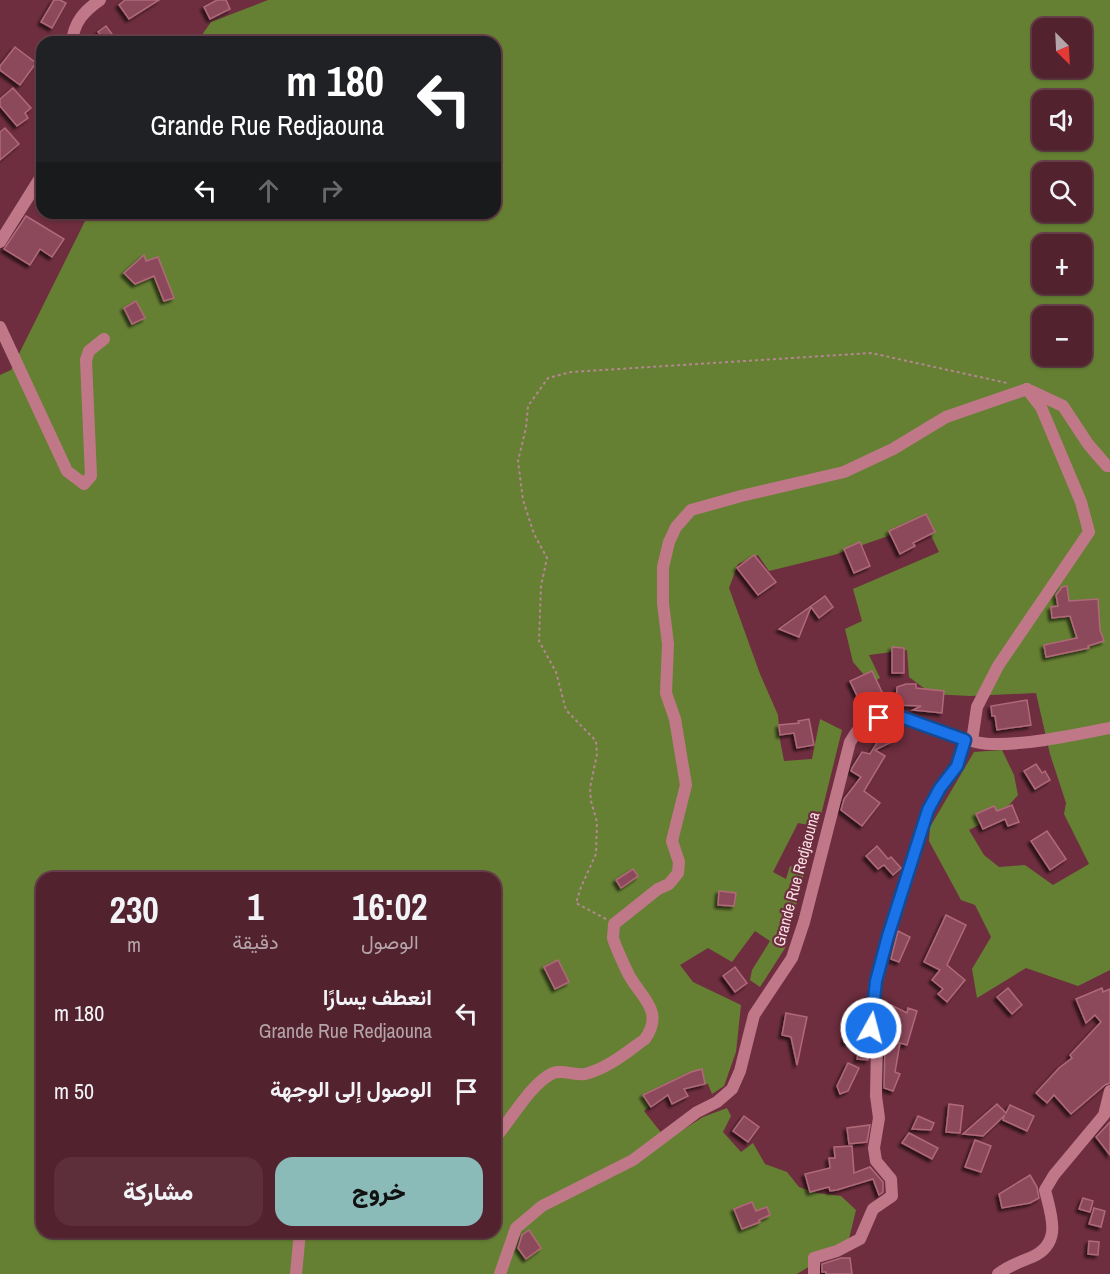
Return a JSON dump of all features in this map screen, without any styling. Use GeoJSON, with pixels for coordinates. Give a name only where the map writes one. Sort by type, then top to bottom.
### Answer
{"type":"FeatureCollection","features":[{"type":"Feature","properties":{"kind":"street"},"geometry":{"type":"LineString","coordinates":[[73,36],[74,28],[86,10],[100,0]]}},
{"type":"Feature","properties":{"kind":"street"},"geometry":{"type":"LineString","coordinates":[[0,242],[36,185]]}},
{"type":"Feature","properties":{"kind":"street"},"geometry":{"type":"LineString","coordinates":[[0,327],[67,471],[84,484],[91,476],[86,360],[89,351],[104,339]]}},
{"type":"Feature","properties":{"kind":"street"},"geometry":{"type":"LineString","coordinates":[[501,1130],[538,1084],[553,1074],[560,1071],[579,1075],[600,1069],[645,1040],[650,1033],[652,1023],[650,1004],[630,978],[613,939],[614,924],[658,889],[669,884],[678,873],[679,862],[672,841],[686,785],[675,719],[666,693],[668,644],[663,567],[669,542],[676,527],[691,510],[844,472],[893,449],[946,417],[1027,389],[1063,406],[1088,444],[1107,466],[1110,466]]}},
{"type":"Feature","properties":{"kind":"street"},"geometry":{"type":"LineString","coordinates":[[814,1274],[814,1258],[837,1251],[860,1239],[873,1209],[892,1196],[891,1179],[876,1161],[874,1148],[879,1118],[876,1096],[877,1044],[871,1028],[876,981],[928,810],[940,788],[957,766],[968,741],[977,707],[998,666],[1089,532],[1081,502],[1041,407],[1027,389]]}},
{"type":"Feature","properties":{"kind":"street","name":"Grande Rue Redjaouna"},"geometry":{"type":"LineString","coordinates":[[500,1274],[516,1228],[542,1206],[633,1160],[697,1112],[717,1102],[732,1089],[741,1071],[754,1016],[792,958],[804,922],[850,742],[859,728],[879,718],[901,717],[968,741],[990,744],[1110,728]]}},
{"type":"Feature","properties":{"kind":"street"},"geometry":{"type":"LineString","coordinates":[[998,1274],[1005,1268],[1035,1255],[1047,1244],[1054,1226],[1045,1190],[1054,1175],[1104,1115],[1110,1091]]}},
{"type":"Feature","properties":{"kind":"street"},"geometry":{"type":"LineString","coordinates":[[296,1274],[299,1238]]}},
{"type":"Feature","properties":{"kind":"green space"},"geometry":{"type":"Polygon","coordinates":[[[268,0],[1110,0],[1110,970],[1078,986],[1026,968],[977,998],[972,969],[991,937],[975,905],[961,900],[929,841],[930,827],[974,752],[1002,750],[1014,775],[1018,795],[1002,813],[969,830],[984,855],[999,867],[1025,865],[1053,885],[1089,864],[1064,814],[1066,803],[1050,754],[1036,693],[970,696],[932,694],[909,677],[907,650],[869,655],[880,678],[871,683],[853,662],[845,629],[862,621],[853,589],[939,552],[925,523],[834,555],[769,571],[758,555],[738,564],[729,588],[760,674],[778,715],[784,761],[812,759],[820,719],[842,730],[818,827],[798,823],[773,872],[786,879],[790,866],[805,870],[785,948],[760,987],[750,980],[752,970],[770,941],[755,931],[732,962],[708,948],[680,965],[693,982],[741,1005],[736,1052],[724,1086],[712,1094],[708,1084],[676,1085],[644,1111],[667,1140],[703,1117],[727,1108],[731,1116],[723,1132],[741,1152],[753,1143],[765,1164],[787,1172],[799,1187],[817,1193],[841,1196],[856,1210],[848,1243],[797,1274],[0,1274],[0,375],[11,370],[86,219],[501,219],[501,36],[201,36],[211,22],[268,0]]]}},
{"type":"Feature","properties":{"kind":"building"},"geometry":{"type":"Polygon","coordinates":[[[54,0],[66,3],[52,28],[41,22],[54,0]]]}},
{"type":"Feature","properties":{"kind":"building"},"geometry":{"type":"Polygon","coordinates":[[[125,0],[159,0],[129,19],[119,5],[125,0]]]}},
{"type":"Feature","properties":{"kind":"building"},"geometry":{"type":"Polygon","coordinates":[[[217,0],[226,0],[230,9],[210,19],[204,7],[217,0]]]}},
{"type":"Feature","properties":{"kind":"building"},"geometry":{"type":"Polygon","coordinates":[[[106,26],[114,36],[101,36],[98,32],[106,26]]]}},
{"type":"Feature","properties":{"kind":"building"},"geometry":{"type":"Polygon","coordinates":[[[15,47],[36,63],[20,85],[0,70],[0,66],[15,47]]]}},
{"type":"Feature","properties":{"kind":"building"},"geometry":{"type":"Polygon","coordinates":[[[13,88],[31,108],[25,113],[28,118],[17,126],[0,106],[0,99],[13,88]]]}},
{"type":"Feature","properties":{"kind":"building"},"geometry":{"type":"Polygon","coordinates":[[[5,128],[19,144],[0,160],[0,132],[5,128]]]}},
{"type":"Feature","properties":{"kind":"building"},"geometry":{"type":"Polygon","coordinates":[[[26,216],[64,239],[52,257],[40,249],[30,265],[4,249],[26,216]]]}},
{"type":"Feature","properties":{"kind":"building"},"geometry":{"type":"Polygon","coordinates":[[[144,255],[146,261],[158,257],[174,298],[164,301],[154,276],[135,284],[124,273],[144,255]]]}},
{"type":"Feature","properties":{"kind":"building"},"geometry":{"type":"Polygon","coordinates":[[[136,301],[145,318],[132,324],[124,308],[136,301]]]}},
{"type":"Feature","properties":{"kind":"building"},"geometry":{"type":"Polygon","coordinates":[[[926,514],[935,532],[913,543],[915,546],[900,554],[889,531],[926,514]]]}},
{"type":"Feature","properties":{"kind":"building"},"geometry":{"type":"Polygon","coordinates":[[[860,542],[870,566],[854,573],[844,549],[860,542]]]}},
{"type":"Feature","properties":{"kind":"building"},"geometry":{"type":"Polygon","coordinates":[[[754,555],[776,582],[758,595],[737,568],[754,555]]]}},
{"type":"Feature","properties":{"kind":"building"},"geometry":{"type":"Polygon","coordinates":[[[1067,586],[1069,601],[1098,599],[1100,630],[1104,641],[1088,646],[1089,648],[1046,657],[1044,645],[1077,638],[1070,616],[1052,618],[1051,607],[1058,606],[1056,595],[1062,587],[1067,586]]]}},
{"type":"Feature","properties":{"kind":"building"},"geometry":{"type":"Polygon","coordinates":[[[825,596],[833,607],[819,618],[811,607],[799,637],[779,629],[825,596]]]}},
{"type":"Feature","properties":{"kind":"building"},"geometry":{"type":"Polygon","coordinates":[[[892,647],[904,648],[904,673],[892,673],[892,647]]]}},
{"type":"Feature","properties":{"kind":"building"},"geometry":{"type":"Polygon","coordinates":[[[872,671],[882,692],[860,702],[850,681],[872,671]]]}},
{"type":"Feature","properties":{"kind":"building"},"geometry":{"type":"Polygon","coordinates":[[[916,684],[916,688],[944,691],[942,713],[913,710],[921,706],[896,705],[897,687],[916,684]]]}},
{"type":"Feature","properties":{"kind":"building"},"geometry":{"type":"Polygon","coordinates":[[[1027,700],[1031,725],[997,730],[991,706],[1027,700]]]}},
{"type":"Feature","properties":{"kind":"building"},"geometry":{"type":"Polygon","coordinates":[[[809,719],[814,745],[797,748],[794,733],[780,735],[779,725],[799,723],[798,721],[809,719]]]}},
{"type":"Feature","properties":{"kind":"building"},"geometry":{"type":"Polygon","coordinates":[[[887,731],[892,742],[875,750],[885,756],[864,791],[880,803],[862,826],[841,810],[844,799],[861,777],[851,771],[862,752],[870,754],[880,738],[879,735],[887,731]]]}},
{"type":"Feature","properties":{"kind":"building"},"geometry":{"type":"Polygon","coordinates":[[[1036,764],[1042,773],[1045,771],[1050,780],[1035,789],[1024,771],[1036,764]]]}},
{"type":"Feature","properties":{"kind":"building"},"geometry":{"type":"Polygon","coordinates":[[[1012,805],[1019,822],[1008,826],[1005,819],[983,829],[976,814],[994,806],[997,811],[1012,805]]]}},
{"type":"Feature","properties":{"kind":"building"},"geometry":{"type":"Polygon","coordinates":[[[1047,831],[1066,859],[1050,870],[1031,841],[1047,831]]]}},
{"type":"Feature","properties":{"kind":"building"},"geometry":{"type":"Polygon","coordinates":[[[877,846],[888,859],[891,857],[901,868],[893,875],[884,865],[878,869],[866,856],[877,846]]]}},
{"type":"Feature","properties":{"kind":"building"},"geometry":{"type":"Polygon","coordinates":[[[633,869],[638,876],[621,888],[616,880],[633,869]]]}},
{"type":"Feature","properties":{"kind":"building"},"geometry":{"type":"Polygon","coordinates":[[[719,891],[736,893],[734,906],[718,905],[719,891]]]}},
{"type":"Feature","properties":{"kind":"building"},"geometry":{"type":"Polygon","coordinates":[[[946,915],[966,925],[947,965],[965,980],[947,1002],[938,994],[943,989],[932,980],[940,970],[924,962],[946,915]]]}},
{"type":"Feature","properties":{"kind":"building"},"geometry":{"type":"Polygon","coordinates":[[[898,931],[910,937],[899,962],[891,959],[898,931]]]}},
{"type":"Feature","properties":{"kind":"building"},"geometry":{"type":"Polygon","coordinates":[[[558,960],[569,982],[555,989],[544,967],[558,960]]]}},
{"type":"Feature","properties":{"kind":"building"},"geometry":{"type":"Polygon","coordinates":[[[735,967],[747,983],[735,992],[723,976],[735,967]]]}},
{"type":"Feature","properties":{"kind":"building"},"geometry":{"type":"Polygon","coordinates":[[[1008,988],[1022,1005],[1012,1014],[997,997],[1008,988]]]}},
{"type":"Feature","properties":{"kind":"building"},"geometry":{"type":"Polygon","coordinates":[[[1102,988],[1103,992],[1110,989],[1110,1083],[1071,1114],[1054,1095],[1047,1103],[1036,1093],[1059,1068],[1072,1058],[1070,1055],[1101,1022],[1095,1015],[1086,1023],[1076,999],[1102,988]]]}},
{"type":"Feature","properties":{"kind":"building"},"geometry":{"type":"Polygon","coordinates":[[[891,1005],[907,1013],[908,1008],[917,1011],[907,1045],[900,1043],[895,1072],[900,1074],[893,1091],[884,1088],[885,1044],[879,1027],[881,1011],[886,1012],[891,1005]]]}},
{"type":"Feature","properties":{"kind":"building"},"geometry":{"type":"Polygon","coordinates":[[[786,1013],[807,1017],[797,1065],[791,1037],[782,1035],[786,1013]]]}},
{"type":"Feature","properties":{"kind":"building"},"geometry":{"type":"Polygon","coordinates":[[[846,1032],[866,1037],[869,1045],[868,1060],[857,1059],[860,1046],[844,1042],[846,1032]]]}},
{"type":"Feature","properties":{"kind":"building"},"geometry":{"type":"Polygon","coordinates":[[[848,1063],[859,1068],[848,1091],[840,1094],[837,1086],[848,1063]]]}},
{"type":"Feature","properties":{"kind":"building"},"geometry":{"type":"Polygon","coordinates":[[[702,1069],[705,1084],[684,1089],[688,1096],[672,1104],[668,1095],[651,1107],[643,1095],[691,1072],[702,1069]]]}},
{"type":"Feature","properties":{"kind":"building"},"geometry":{"type":"Polygon","coordinates":[[[949,1104],[963,1106],[960,1133],[946,1132],[949,1104]]]}},
{"type":"Feature","properties":{"kind":"building"},"geometry":{"type":"Polygon","coordinates":[[[997,1104],[1006,1113],[1010,1105],[1034,1116],[1027,1131],[1003,1120],[1004,1116],[983,1136],[963,1134],[997,1104]]]}},
{"type":"Feature","properties":{"kind":"building"},"geometry":{"type":"Polygon","coordinates":[[[744,1116],[759,1127],[748,1142],[733,1131],[744,1116]]]}},
{"type":"Feature","properties":{"kind":"building"},"geometry":{"type":"Polygon","coordinates":[[[918,1116],[934,1123],[931,1130],[912,1129],[918,1116]]]}},
{"type":"Feature","properties":{"kind":"building"},"geometry":{"type":"Polygon","coordinates":[[[1110,1122],[1110,1155],[1096,1137],[1110,1122]]]}},
{"type":"Feature","properties":{"kind":"building"},"geometry":{"type":"Polygon","coordinates":[[[870,1125],[867,1142],[849,1144],[847,1128],[870,1125]]]}},
{"type":"Feature","properties":{"kind":"building"},"geometry":{"type":"Polygon","coordinates":[[[909,1133],[938,1148],[932,1159],[902,1143],[909,1133]]]}},
{"type":"Feature","properties":{"kind":"building"},"geometry":{"type":"Polygon","coordinates":[[[975,1140],[991,1146],[981,1172],[965,1167],[975,1140]]]}},
{"type":"Feature","properties":{"kind":"building"},"geometry":{"type":"Polygon","coordinates":[[[852,1146],[854,1173],[870,1167],[883,1182],[883,1192],[879,1195],[873,1179],[837,1190],[830,1191],[829,1187],[810,1192],[805,1174],[830,1168],[829,1158],[835,1158],[834,1147],[852,1146]]]}},
{"type":"Feature","properties":{"kind":"building"},"geometry":{"type":"Polygon","coordinates":[[[1030,1175],[1037,1187],[1039,1198],[1030,1203],[1002,1208],[999,1194],[1030,1175]]]}},
{"type":"Feature","properties":{"kind":"building"},"geometry":{"type":"Polygon","coordinates":[[[1083,1198],[1093,1201],[1090,1212],[1079,1209],[1083,1198]]]}},
{"type":"Feature","properties":{"kind":"building"},"geometry":{"type":"Polygon","coordinates":[[[752,1202],[756,1211],[767,1207],[770,1215],[742,1229],[734,1209],[752,1202]]]}},
{"type":"Feature","properties":{"kind":"building"},"geometry":{"type":"Polygon","coordinates":[[[1094,1208],[1105,1211],[1101,1227],[1089,1224],[1094,1208]]]}},
{"type":"Feature","properties":{"kind":"building"},"geometry":{"type":"Polygon","coordinates":[[[529,1230],[541,1248],[526,1259],[518,1248],[522,1235],[529,1230]]]}},
{"type":"Feature","properties":{"kind":"building"},"geometry":{"type":"Polygon","coordinates":[[[1089,1241],[1099,1242],[1098,1255],[1088,1254],[1089,1241]]]}},
{"type":"Feature","properties":{"kind":"building"},"geometry":{"type":"Polygon","coordinates":[[[841,1258],[850,1258],[852,1274],[822,1272],[822,1264],[841,1258]]]}},
{"type":"Feature","properties":{"kind":"route"},"geometry":{"type":"LineString","coordinates":[[871,1028],[876,981],[928,810],[940,788],[957,766],[965,740],[901,717],[879,718]]}}]}
